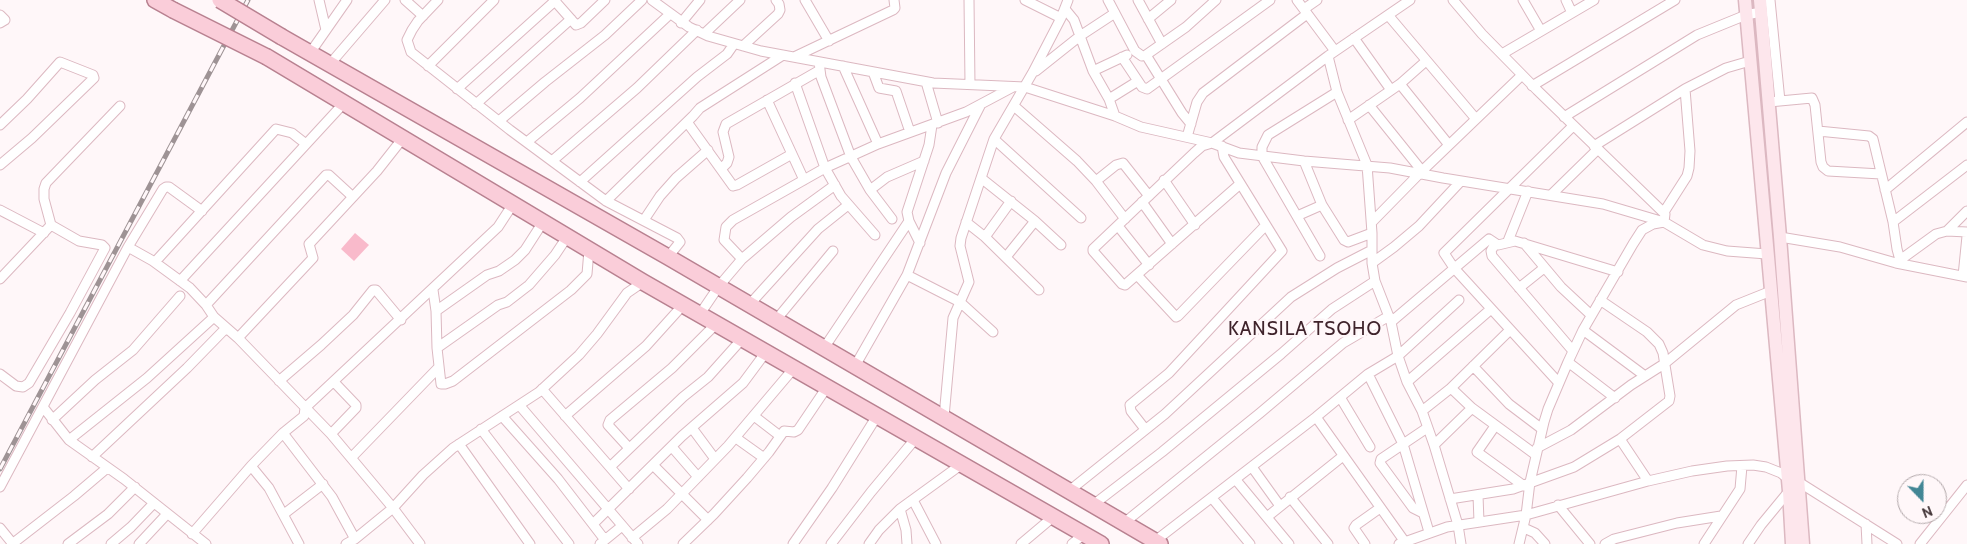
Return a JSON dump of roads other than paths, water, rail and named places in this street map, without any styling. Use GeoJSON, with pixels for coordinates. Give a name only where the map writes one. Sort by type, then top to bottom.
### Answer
{"type":"FeatureCollection","features":[{"type":"Feature","properties":{"kind":"main road"},"geometry":{"type":"LineString","coordinates":[[155,0],[267,57],[643,282],[1101,544]]}},
{"type":"Feature","properties":{"kind":"main road"},"geometry":{"type":"LineString","coordinates":[[220,0],[668,256],[1158,542]]}},
{"type":"Feature","properties":{"kind":"main road"},"geometry":{"type":"LineString","coordinates":[[1744,0],[1767,254],[1791,483],[1803,544]]}},
{"type":"Feature","properties":{"kind":"main road"},"geometry":{"type":"LineString","coordinates":[[1761,6],[1775,101],[1792,544]]}},
{"type":"Feature","properties":{"kind":"street"},"geometry":{"type":"LineString","coordinates":[[319,0],[326,30]]}},
{"type":"Feature","properties":{"kind":"street"},"geometry":{"type":"LineString","coordinates":[[310,53],[347,0]]}},
{"type":"Feature","properties":{"kind":"street"},"geometry":{"type":"LineString","coordinates":[[330,64],[385,0]]}},
{"type":"Feature","properties":{"kind":"street"},"geometry":{"type":"LineString","coordinates":[[406,0],[423,16]]}},
{"type":"Feature","properties":{"kind":"street"},"geometry":{"type":"LineString","coordinates":[[438,0],[412,30],[407,40],[411,52],[476,104],[606,201],[677,238],[680,242],[668,256]]}},
{"type":"Feature","properties":{"kind":"street"},"geometry":{"type":"LineString","coordinates":[[428,66],[494,0]]}},
{"type":"Feature","properties":{"kind":"street"},"geometry":{"type":"LineString","coordinates":[[457,89],[555,0],[576,25],[581,23],[605,0]]}},
{"type":"Feature","properties":{"kind":"street"},"geometry":{"type":"LineString","coordinates":[[499,121],[605,35],[642,0]]}},
{"type":"Feature","properties":{"kind":"street"},"geometry":{"type":"LineString","coordinates":[[681,23],[700,0]]}},
{"type":"Feature","properties":{"kind":"street"},"geometry":{"type":"LineString","coordinates":[[552,161],[700,32],[740,0]]}},
{"type":"Feature","properties":{"kind":"street"},"geometry":{"type":"LineString","coordinates":[[580,182],[690,83],[778,14],[780,10],[776,0]]}},
{"type":"Feature","properties":{"kind":"street"},"geometry":{"type":"LineString","coordinates":[[805,0],[829,41]]}},
{"type":"Feature","properties":{"kind":"street"},"geometry":{"type":"LineString","coordinates":[[794,57],[893,10],[895,8],[894,0]]}},
{"type":"Feature","properties":{"kind":"street"},"geometry":{"type":"LineString","coordinates":[[969,0],[970,84]]}},
{"type":"Feature","properties":{"kind":"street"},"geometry":{"type":"LineString","coordinates":[[1025,0],[1065,9],[1074,20],[1093,71],[1109,99],[1115,116]]}},
{"type":"Feature","properties":{"kind":"street"},"geometry":{"type":"LineString","coordinates":[[1108,0],[1135,51],[1138,54],[1146,55],[1186,27],[1216,0]]}},
{"type":"Feature","properties":{"kind":"street"},"geometry":{"type":"LineString","coordinates":[[1138,0],[1162,44]]}},
{"type":"Feature","properties":{"kind":"street"},"geometry":{"type":"LineString","coordinates":[[1148,19],[1171,0]]}},
{"type":"Feature","properties":{"kind":"street"},"geometry":{"type":"LineString","coordinates":[[1122,57],[1138,81],[1147,89],[1270,0]]}},
{"type":"Feature","properties":{"kind":"street"},"geometry":{"type":"LineString","coordinates":[[1297,0],[1331,54],[1337,92],[1367,165],[1372,222],[1372,263],[1375,281],[1390,319],[1398,356],[1422,411],[1434,445],[1458,525],[1461,544]]}},
{"type":"Feature","properties":{"kind":"street"},"geometry":{"type":"LineString","coordinates":[[1187,137],[1199,97],[1306,12],[1317,0]]}},
{"type":"Feature","properties":{"kind":"street"},"geometry":{"type":"LineString","coordinates":[[1240,184],[1125,285],[1093,251],[1164,180],[1202,146],[1212,143],[1331,54],[1410,0]]}},
{"type":"Feature","properties":{"kind":"street"},"geometry":{"type":"LineString","coordinates":[[1453,0],[1522,76],[1664,212]]}},
{"type":"Feature","properties":{"kind":"street"},"geometry":{"type":"LineString","coordinates":[[1523,0],[1540,31]]}},
{"type":"Feature","properties":{"kind":"street"},"geometry":{"type":"LineString","coordinates":[[1566,0],[1572,13]]}},
{"type":"Feature","properties":{"kind":"street"},"geometry":{"type":"LineString","coordinates":[[1502,54],[1594,0]]}},
{"type":"Feature","properties":{"kind":"street"},"geometry":{"type":"LineString","coordinates":[[1532,86],[1675,0]]}},
{"type":"Feature","properties":{"kind":"street"},"geometry":{"type":"LineString","coordinates":[[1770,0],[1775,101],[1812,98],[1816,104],[1821,162],[1828,171],[1881,174]]}},
{"type":"Feature","properties":{"kind":"street"},"geometry":{"type":"LineString","coordinates":[[656,1],[681,23],[700,32],[739,45],[794,57],[819,66],[843,66],[926,82],[1025,87],[1115,116],[1141,127],[1212,143],[1239,153],[1421,172],[1461,181],[1603,204],[1664,222],[1703,245],[1727,252],[1767,254]]}},
{"type":"Feature","properties":{"kind":"street"},"geometry":{"type":"LineString","coordinates":[[1564,116],[1697,35],[1746,15],[1761,6]]}},
{"type":"Feature","properties":{"kind":"street"},"geometry":{"type":"LineString","coordinates":[[944,418],[953,318],[969,282],[960,246],[966,222],[994,139],[1025,87],[1065,9]]}},
{"type":"Feature","properties":{"kind":"street"},"geometry":{"type":"LineString","coordinates":[[1033,72],[1115,12]]}},
{"type":"Feature","properties":{"kind":"street"},"geometry":{"type":"LineString","coordinates":[[527,142],[580,98],[670,14]]}},
{"type":"Feature","properties":{"kind":"street"},"geometry":{"type":"LineString","coordinates":[[0,15],[5,20],[0,23]]}},
{"type":"Feature","properties":{"kind":"street"},"geometry":{"type":"LineString","coordinates":[[1388,15],[1476,119]]}},
{"type":"Feature","properties":{"kind":"street"},"geometry":{"type":"LineString","coordinates":[[476,104],[571,19]]}},
{"type":"Feature","properties":{"kind":"street"},"geometry":{"type":"LineString","coordinates":[[1354,38],[1391,90]]}},
{"type":"Feature","properties":{"kind":"street"},"geometry":{"type":"LineString","coordinates":[[1093,71],[1135,51]]}},
{"type":"Feature","properties":{"kind":"street"},"geometry":{"type":"LineString","coordinates":[[606,201],[700,108],[783,55]]}},
{"type":"Feature","properties":{"kind":"street"},"geometry":{"type":"LineString","coordinates":[[1146,55],[1190,124]]}},
{"type":"Feature","properties":{"kind":"street"},"geometry":{"type":"LineString","coordinates":[[1348,120],[1400,84],[1426,61]]}},
{"type":"Feature","properties":{"kind":"street"},"geometry":{"type":"LineString","coordinates":[[1551,195],[1596,148],[1685,89],[1726,68],[1750,61]]}},
{"type":"Feature","properties":{"kind":"street"},"geometry":{"type":"LineString","coordinates":[[0,125],[27,99],[60,62],[93,75],[94,78],[32,138],[0,165]]}},
{"type":"Feature","properties":{"kind":"street"},"geometry":{"type":"LineString","coordinates":[[721,169],[729,157],[723,127],[819,66]]}},
{"type":"Feature","properties":{"kind":"street"},"geometry":{"type":"LineString","coordinates":[[819,66],[851,157],[870,190],[892,219]]}},
{"type":"Feature","properties":{"kind":"street"},"geometry":{"type":"LineString","coordinates":[[843,66],[878,144]]}},
{"type":"Feature","properties":{"kind":"street"},"geometry":{"type":"LineString","coordinates":[[873,72],[879,88],[896,91],[910,132]]}},
{"type":"Feature","properties":{"kind":"street"},"geometry":{"type":"LineString","coordinates":[[1372,222],[1421,172],[1522,76]]}},
{"type":"Feature","properties":{"kind":"street"},"geometry":{"type":"LineString","coordinates":[[1109,99],[1138,81]]}},
{"type":"Feature","properties":{"kind":"street"},"geometry":{"type":"LineString","coordinates":[[920,243],[909,222],[907,212],[935,124],[926,82]]}},
{"type":"Feature","properties":{"kind":"street"},"geometry":{"type":"LineString","coordinates":[[795,83],[825,168],[848,205],[875,235]]}},
{"type":"Feature","properties":{"kind":"street"},"geometry":{"type":"LineString","coordinates":[[1400,84],[1449,145]]}},
{"type":"Feature","properties":{"kind":"street"},"geometry":{"type":"LineString","coordinates":[[742,259],[724,240],[726,227],[740,216],[825,168],[878,144],[980,106],[1013,86]]}},
{"type":"Feature","properties":{"kind":"street"},"geometry":{"type":"LineString","coordinates":[[1664,222],[1664,212],[1687,176],[1689,168],[1690,151],[1685,89]]}},
{"type":"Feature","properties":{"kind":"street"},"geometry":{"type":"LineString","coordinates":[[1320,256],[1262,156],[1262,146],[1268,135],[1337,92]]}},
{"type":"Feature","properties":{"kind":"street"},"geometry":{"type":"LineString","coordinates":[[767,100],[804,180]]}},
{"type":"Feature","properties":{"kind":"street"},"geometry":{"type":"LineString","coordinates":[[180,281],[344,103]]}},
{"type":"Feature","properties":{"kind":"street"},"geometry":{"type":"LineString","coordinates":[[1369,105],[1421,172]]}},
{"type":"Feature","properties":{"kind":"street"},"geometry":{"type":"LineString","coordinates":[[0,374],[16,386],[23,387],[29,383],[105,248],[102,245],[79,241],[51,225],[44,199],[44,189],[46,183],[120,106]]}},
{"type":"Feature","properties":{"kind":"street"},"geometry":{"type":"LineString","coordinates":[[855,366],[907,276],[946,173],[980,106]]}},
{"type":"Feature","properties":{"kind":"street"},"geometry":{"type":"LineString","coordinates":[[1014,106],[1078,160],[1096,181],[1149,265]]}},
{"type":"Feature","properties":{"kind":"street"},"geometry":{"type":"LineString","coordinates":[[687,122],[733,186],[792,154]]}},
{"type":"Feature","properties":{"kind":"street"},"geometry":{"type":"LineString","coordinates":[[1885,190],[1967,122]]}},
{"type":"Feature","properties":{"kind":"street"},"geometry":{"type":"LineString","coordinates":[[1559,382],[1444,256],[1446,251],[1573,126]]}},
{"type":"Feature","properties":{"kind":"street"},"geometry":{"type":"LineString","coordinates":[[155,262],[276,130],[292,133],[306,144]]}},
{"type":"Feature","properties":{"kind":"street"},"geometry":{"type":"LineString","coordinates":[[1818,131],[1871,136],[1893,222],[1898,261]]}},
{"type":"Feature","properties":{"kind":"street"},"geometry":{"type":"LineString","coordinates":[[238,338],[313,258],[309,244],[378,171],[403,138]]}},
{"type":"Feature","properties":{"kind":"street"},"geometry":{"type":"LineString","coordinates":[[994,139],[1081,218]]}},
{"type":"Feature","properties":{"kind":"street"},"geometry":{"type":"LineString","coordinates":[[1145,430],[1131,411],[1130,406],[1169,373],[1282,251],[1224,157],[1222,146]]}},
{"type":"Feature","properties":{"kind":"street"},"geometry":{"type":"LineString","coordinates":[[644,220],[660,196],[676,178],[708,150]]}},
{"type":"Feature","properties":{"kind":"street"},"geometry":{"type":"LineString","coordinates":[[870,190],[887,177],[924,161]]}},
{"type":"Feature","properties":{"kind":"street"},"geometry":{"type":"LineString","coordinates":[[1304,161],[1322,206],[1345,242],[1372,233]]}},
{"type":"Feature","properties":{"kind":"street"},"geometry":{"type":"LineString","coordinates":[[1096,181],[1116,165],[1123,163],[1172,244]]}},
{"type":"Feature","properties":{"kind":"street"},"geometry":{"type":"LineString","coordinates":[[1893,222],[1967,165]]}},
{"type":"Feature","properties":{"kind":"street"},"geometry":{"type":"LineString","coordinates":[[206,305],[326,175],[353,197]]}},
{"type":"Feature","properties":{"kind":"street"},"geometry":{"type":"LineString","coordinates":[[981,178],[1035,221],[1061,245]]}},
{"type":"Feature","properties":{"kind":"street"},"geometry":{"type":"LineString","coordinates":[[1164,180],[1195,225]]}},
{"type":"Feature","properties":{"kind":"street"},"geometry":{"type":"LineString","coordinates":[[1372,263],[1394,248],[1419,226],[1461,181]]}},
{"type":"Feature","properties":{"kind":"street"},"geometry":{"type":"LineString","coordinates":[[700,314],[719,286],[742,259],[791,217],[834,185]]}},
{"type":"Feature","properties":{"kind":"street"},"geometry":{"type":"LineString","coordinates":[[0,487],[128,247],[163,189],[169,187],[202,211]]}},
{"type":"Feature","properties":{"kind":"street"},"geometry":{"type":"LineString","coordinates":[[1508,241],[1528,191]]}},
{"type":"Feature","properties":{"kind":"street"},"geometry":{"type":"LineString","coordinates":[[985,237],[1011,201]]}},
{"type":"Feature","properties":{"kind":"street"},"geometry":{"type":"LineString","coordinates":[[192,534],[251,466],[283,433],[304,416],[305,408],[402,320],[498,227],[513,204]]}},
{"type":"Feature","properties":{"kind":"street"},"geometry":{"type":"LineString","coordinates":[[750,304],[818,229],[848,205]]}},
{"type":"Feature","properties":{"kind":"street"},"geometry":{"type":"LineString","coordinates":[[1297,216],[1322,206]]}},
{"type":"Feature","properties":{"kind":"street"},"geometry":{"type":"LineString","coordinates":[[0,210],[44,233]]}},
{"type":"Feature","properties":{"kind":"street"},"geometry":{"type":"LineString","coordinates":[[1898,261],[1925,241],[1947,231],[1967,212]]}},
{"type":"Feature","properties":{"kind":"street"},"geometry":{"type":"LineString","coordinates":[[1006,258],[1035,221]]}},
{"type":"Feature","properties":{"kind":"street"},"geometry":{"type":"LineString","coordinates":[[436,311],[487,275],[499,271],[515,260],[525,250],[544,222]]}},
{"type":"Feature","properties":{"kind":"street"},"geometry":{"type":"LineString","coordinates":[[824,348],[909,222]]}},
{"type":"Feature","properties":{"kind":"street"},"geometry":{"type":"LineString","coordinates":[[966,222],[985,237],[1039,290]]}},
{"type":"Feature","properties":{"kind":"street"},"geometry":{"type":"LineString","coordinates":[[1520,544],[1526,515],[1527,484],[1548,409],[1559,382],[1591,315],[1642,230],[1653,224],[1664,222]]}},
{"type":"Feature","properties":{"kind":"street"},"geometry":{"type":"LineString","coordinates":[[0,279],[51,225]]}},
{"type":"Feature","properties":{"kind":"street"},"geometry":{"type":"LineString","coordinates":[[1137,275],[1176,317],[1266,225]]}},
{"type":"Feature","properties":{"kind":"street"},"geometry":{"type":"LineString","coordinates":[[1947,231],[1967,232]]}},
{"type":"Feature","properties":{"kind":"street"},"geometry":{"type":"LineString","coordinates":[[437,348],[498,305],[507,302],[529,285],[555,256],[567,236]]}},
{"type":"Feature","properties":{"kind":"street"},"geometry":{"type":"LineString","coordinates":[[1780,237],[1840,247],[1965,277],[1967,236]]}},
{"type":"Feature","properties":{"kind":"street"},"geometry":{"type":"LineString","coordinates":[[1124,523],[1343,344],[1390,319],[1489,239],[1495,244],[1504,244],[1515,240],[1618,272]]}},
{"type":"Feature","properties":{"kind":"street"},"geometry":{"type":"LineString","coordinates":[[1524,243],[1561,287],[1591,315]]}},
{"type":"Feature","properties":{"kind":"street"},"geometry":{"type":"LineString","coordinates":[[1495,244],[1491,251],[1492,256],[1573,351]]}},
{"type":"Feature","properties":{"kind":"street"},"geometry":{"type":"LineString","coordinates":[[128,247],[155,262],[180,281],[206,305],[214,317],[238,338],[331,434],[393,508],[420,544]]}},
{"type":"Feature","properties":{"kind":"street"},"geometry":{"type":"LineString","coordinates":[[432,290],[436,311],[437,348],[441,384],[452,381],[562,297],[587,274],[589,250]]}},
{"type":"Feature","properties":{"kind":"street"},"geometry":{"type":"LineString","coordinates":[[1069,491],[1165,414],[1300,290],[1372,250]]}},
{"type":"Feature","properties":{"kind":"street"},"geometry":{"type":"LineString","coordinates":[[776,320],[833,251]]}},
{"type":"Feature","properties":{"kind":"street"},"geometry":{"type":"LineString","coordinates":[[1519,288],[1544,268]]}},
{"type":"Feature","properties":{"kind":"street"},"geometry":{"type":"LineString","coordinates":[[907,276],[960,302],[993,332]]}},
{"type":"Feature","properties":{"kind":"street"},"geometry":{"type":"LineString","coordinates":[[1093,505],[1162,452],[1281,354],[1332,309],[1375,281]]}},
{"type":"Feature","properties":{"kind":"street"},"geometry":{"type":"LineString","coordinates":[[346,544],[355,539],[393,508],[424,475],[459,444],[520,406],[542,389],[597,334],[627,293],[643,282]]}},
{"type":"Feature","properties":{"kind":"street"},"geometry":{"type":"LineString","coordinates":[[279,381],[352,315],[373,290],[376,290],[402,320]]}},
{"type":"Feature","properties":{"kind":"street"},"geometry":{"type":"LineString","coordinates":[[1537,452],[1664,364],[1736,304],[1771,291]]}},
{"type":"Feature","properties":{"kind":"street"},"geometry":{"type":"LineString","coordinates":[[52,420],[95,380],[133,350],[180,296]]}},
{"type":"Feature","properties":{"kind":"street"},"geometry":{"type":"LineString","coordinates":[[1158,542],[1368,374],[1398,356],[1459,300]]}},
{"type":"Feature","properties":{"kind":"street"},"geometry":{"type":"LineString","coordinates":[[1450,499],[1527,484],[1574,467],[1620,439],[1669,401],[1670,396],[1663,353],[1659,344],[1654,338],[1600,300]]}},
{"type":"Feature","properties":{"kind":"street"},"geometry":{"type":"LineString","coordinates":[[565,416],[646,346],[684,305]]}},
{"type":"Feature","properties":{"kind":"street"},"geometry":{"type":"LineString","coordinates":[[1408,382],[1491,309]]}},
{"type":"Feature","properties":{"kind":"street"},"geometry":{"type":"LineString","coordinates":[[69,440],[148,378],[214,317]]}},
{"type":"Feature","properties":{"kind":"street"},"geometry":{"type":"LineString","coordinates":[[629,448],[608,425],[610,420],[672,368],[717,323]]}},
{"type":"Feature","properties":{"kind":"street"},"geometry":{"type":"LineString","coordinates":[[92,457],[159,395],[226,328]]}},
{"type":"Feature","properties":{"kind":"street"},"geometry":{"type":"LineString","coordinates":[[1422,411],[1452,388],[1510,330]]}},
{"type":"Feature","properties":{"kind":"street"},"geometry":{"type":"LineString","coordinates":[[1583,330],[1645,376]]}},
{"type":"Feature","properties":{"kind":"street"},"geometry":{"type":"LineString","coordinates":[[610,467],[713,372],[742,339]]}},
{"type":"Feature","properties":{"kind":"street"},"geometry":{"type":"LineString","coordinates":[[593,524],[692,428],[743,382],[766,352]]}},
{"type":"Feature","properties":{"kind":"street"},"geometry":{"type":"LineString","coordinates":[[1568,362],[1615,398]]}},
{"type":"Feature","properties":{"kind":"street"},"geometry":{"type":"LineString","coordinates":[[1473,366],[1509,404],[1542,429]]}},
{"type":"Feature","properties":{"kind":"street"},"geometry":{"type":"LineString","coordinates":[[351,458],[439,367]]}},
{"type":"Feature","properties":{"kind":"street"},"geometry":{"type":"LineString","coordinates":[[520,406],[635,541],[736,438],[794,368]]}},
{"type":"Feature","properties":{"kind":"street"},"geometry":{"type":"LineString","coordinates":[[1368,374],[1403,444],[1429,532]]}},
{"type":"Feature","properties":{"kind":"street"},"geometry":{"type":"LineString","coordinates":[[331,434],[356,408],[356,404],[334,382]]}},
{"type":"Feature","properties":{"kind":"street"},"geometry":{"type":"LineString","coordinates":[[684,544],[764,458],[785,430],[791,432],[798,430],[827,387]]}},
{"type":"Feature","properties":{"kind":"street"},"geometry":{"type":"LineString","coordinates":[[1452,388],[1494,426],[1537,452]]}},
{"type":"Feature","properties":{"kind":"street"},"geometry":{"type":"LineString","coordinates":[[542,389],[629,489]]}},
{"type":"Feature","properties":{"kind":"street"},"geometry":{"type":"LineString","coordinates":[[1340,397],[1370,447]]}},
{"type":"Feature","properties":{"kind":"street"},"geometry":{"type":"LineString","coordinates":[[43,407],[69,440],[135,487],[206,544]]}},
{"type":"Feature","properties":{"kind":"street"},"geometry":{"type":"LineString","coordinates":[[1434,445],[1472,408]]}},
{"type":"Feature","properties":{"kind":"street"},"geometry":{"type":"LineString","coordinates":[[502,416],[558,479],[593,524],[603,542],[622,526]]}},
{"type":"Feature","properties":{"kind":"street"},"geometry":{"type":"LineString","coordinates":[[754,416],[780,436]]}},
{"type":"Feature","properties":{"kind":"street"},"geometry":{"type":"LineString","coordinates":[[793,544],[832,488],[877,416]]}},
{"type":"Feature","properties":{"kind":"street"},"geometry":{"type":"LineString","coordinates":[[1316,417],[1380,508],[1402,543],[1418,541],[1429,532],[1458,525],[1526,515],[1648,481],[1692,471],[1742,466],[1766,467],[1781,473],[1791,483],[1866,524],[1897,544]]}},
{"type":"Feature","properties":{"kind":"street"},"geometry":{"type":"LineString","coordinates":[[1494,426],[1477,452],[1527,484]]}},
{"type":"Feature","properties":{"kind":"street"},"geometry":{"type":"LineString","coordinates":[[692,428],[715,459]]}},
{"type":"Feature","properties":{"kind":"street"},"geometry":{"type":"LineString","coordinates":[[1423,513],[1413,508],[1380,463],[1381,459],[1428,428]]}},
{"type":"Feature","properties":{"kind":"street"},"geometry":{"type":"LineString","coordinates":[[481,429],[569,544]]}},
{"type":"Feature","properties":{"kind":"street"},"geometry":{"type":"LineString","coordinates":[[283,433],[323,484],[355,539]]}},
{"type":"Feature","properties":{"kind":"street"},"geometry":{"type":"LineString","coordinates":[[736,438],[764,458]]}},
{"type":"Feature","properties":{"kind":"street"},"geometry":{"type":"LineString","coordinates":[[831,544],[870,492],[916,438]]}},
{"type":"Feature","properties":{"kind":"street"},"geometry":{"type":"LineString","coordinates":[[1620,439],[1648,481]]}},
{"type":"Feature","properties":{"kind":"street"},"geometry":{"type":"LineString","coordinates":[[459,444],[530,544]]}},
{"type":"Feature","properties":{"kind":"street"},"geometry":{"type":"LineString","coordinates":[[672,447],[698,477]]}},
{"type":"Feature","properties":{"kind":"street"},"geometry":{"type":"LineString","coordinates":[[1267,517],[1343,456]]}},
{"type":"Feature","properties":{"kind":"street"},"geometry":{"type":"LineString","coordinates":[[869,544],[879,530],[900,509],[962,464]]}},
{"type":"Feature","properties":{"kind":"street"},"geometry":{"type":"LineString","coordinates":[[653,465],[708,520]]}},
{"type":"Feature","properties":{"kind":"street"},"geometry":{"type":"LineString","coordinates":[[251,466],[268,488],[299,544]]}},
{"type":"Feature","properties":{"kind":"street"},"geometry":{"type":"LineString","coordinates":[[1704,544],[1740,489],[1742,466]]}},
{"type":"Feature","properties":{"kind":"street"},"geometry":{"type":"LineString","coordinates":[[1252,467],[1280,506]]}},
{"type":"Feature","properties":{"kind":"street"},"geometry":{"type":"LineString","coordinates":[[0,528],[12,544],[107,468]]}},
{"type":"Feature","properties":{"kind":"street"},"geometry":{"type":"LineString","coordinates":[[1236,480],[1289,544]]}},
{"type":"Feature","properties":{"kind":"street"},"geometry":{"type":"LineString","coordinates":[[1748,544],[1791,483]]}},
{"type":"Feature","properties":{"kind":"street"},"geometry":{"type":"LineString","coordinates":[[284,514],[323,484]]}},
{"type":"Feature","properties":{"kind":"street"},"geometry":{"type":"LineString","coordinates":[[1920,544],[1967,485]]}},
{"type":"Feature","properties":{"kind":"street"},"geometry":{"type":"LineString","coordinates":[[68,544],[108,514],[135,487]]}},
{"type":"Feature","properties":{"kind":"street"},"geometry":{"type":"LineString","coordinates":[[1478,495],[1479,522]]}},
{"type":"Feature","properties":{"kind":"street"},"geometry":{"type":"LineString","coordinates":[[1290,497],[1328,544]]}},
{"type":"Feature","properties":{"kind":"street"},"geometry":{"type":"LineString","coordinates":[[1212,498],[1250,544]]}},
{"type":"Feature","properties":{"kind":"street"},"geometry":{"type":"LineString","coordinates":[[913,500],[936,544]]}},
{"type":"Feature","properties":{"kind":"street"},"geometry":{"type":"LineString","coordinates":[[111,544],[154,503]]}},
{"type":"Feature","properties":{"kind":"street"},"geometry":{"type":"LineString","coordinates":[[1558,505],[1590,544]]}},
{"type":"Feature","properties":{"kind":"street"},"geometry":{"type":"LineString","coordinates":[[1365,544],[1354,528],[1380,508]]}},
{"type":"Feature","properties":{"kind":"street"},"geometry":{"type":"LineString","coordinates":[[900,509],[906,530],[907,544]]}},
{"type":"Feature","properties":{"kind":"street"},"geometry":{"type":"LineString","coordinates":[[139,544],[167,514]]}},
{"type":"Feature","properties":{"kind":"street"},"geometry":{"type":"LineString","coordinates":[[1021,544],[1053,516]]}},
{"type":"Feature","properties":{"kind":"street"},"geometry":{"type":"LineString","coordinates":[[1606,544],[1614,539],[1677,523],[1721,516]]}},
{"type":"Feature","properties":{"kind":"street"},"geometry":{"type":"LineString","coordinates":[[1866,524],[1867,544]]}},
{"type":"Feature","properties":{"kind":"street"},"geometry":{"type":"LineString","coordinates":[[1524,528],[1535,532],[1545,544]]}},
{"type":"Feature","properties":{"kind":"street"},"geometry":{"type":"LineString","coordinates":[[1072,544],[1084,534]]}},
{"type":"Feature","properties":{"kind":"railway"},"geometry":{"type":"LineString","coordinates":[[0,469],[248,0]]}},
{"type":"Feature","properties":{"kind":"district","name":"KANSILA TSOHO"},"geometry":{"type":"Point","coordinates":[1305,329]}}]}
